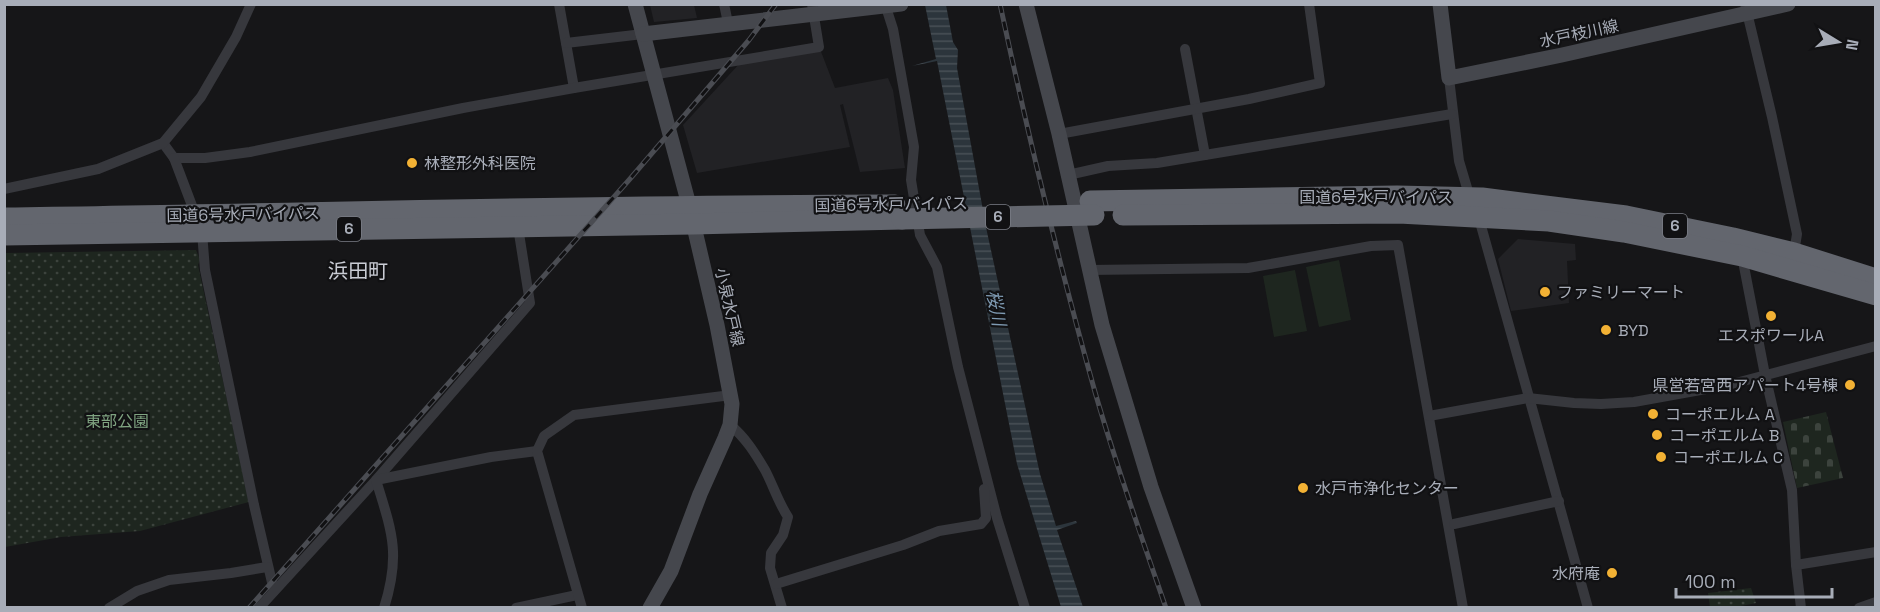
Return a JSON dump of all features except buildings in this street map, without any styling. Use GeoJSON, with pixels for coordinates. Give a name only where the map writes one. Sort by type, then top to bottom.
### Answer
{"type":"FeatureCollection","features":[{"type":"Feature","properties":{"kind":"highway","name":"国道6号水戸バイパス"},"geometry":{"type":"LineString","coordinates":[[4,234],[199,224],[1092,208],[1397,196],[1469,197],[1626,216],[1794,253],[1875,279]]}},
{"type":"Feature","properties":{"kind":"highway","name":"国道6号水戸バイパス"},"geometry":{"type":"LineString","coordinates":[[1092,208],[1399,213],[1549,221],[1612,230],[1742,256],[1875,295]]}},
{"type":"Feature","properties":{"kind":"highway","name":"国道6号水戸バイパス"},"geometry":{"type":"LineString","coordinates":[[4,218],[199,224],[518,227],[691,215]]}},
{"type":"Feature","properties":{"kind":"main road","name":"小泉水戸線"},"geometry":{"type":"LineString","coordinates":[[635,4],[691,215],[731,394],[730,425],[700,494],[666,584],[650,608]]}},
{"type":"Feature","properties":{"kind":"main road"},"geometry":{"type":"LineString","coordinates":[[1026,4],[1059,134],[1102,325],[1151,487],[1194,608]]}},
{"type":"Feature","properties":{"kind":"main road"},"geometry":{"type":"LineString","coordinates":[[1440,4],[1449,78]]}},
{"type":"Feature","properties":{"kind":"main road","name":"水戸枝川線"},"geometry":{"type":"LineString","coordinates":[[1449,78],[1562,55],[1746,9],[1788,4]]}},
{"type":"Feature","properties":{"kind":"main road"},"geometry":{"type":"LineString","coordinates":[[643,34],[728,24],[813,9],[891,5]]}},
{"type":"Feature","properties":{"kind":"street"},"geometry":{"type":"LineString","coordinates":[[4,189],[98,169],[163,142],[201,97],[236,37],[251,4]]}},
{"type":"Feature","properties":{"kind":"street"},"geometry":{"type":"LineString","coordinates":[[559,4],[574,88]]}},
{"type":"Feature","properties":{"kind":"street"},"geometry":{"type":"LineString","coordinates":[[724,4],[728,24]]}},
{"type":"Feature","properties":{"kind":"street"},"geometry":{"type":"LineString","coordinates":[[1059,134],[1197,109],[1320,83],[1309,4]]}},
{"type":"Feature","properties":{"kind":"street"},"geometry":{"type":"LineString","coordinates":[[891,5],[893,29],[914,147],[911,180],[920,235],[938,267],[958,367],[997,518],[1025,608]]}},
{"type":"Feature","properties":{"kind":"street"},"geometry":{"type":"LineString","coordinates":[[174,158],[205,158],[250,152],[463,108],[819,47],[813,9]]}},
{"type":"Feature","properties":{"kind":"street"},"geometry":{"type":"LineString","coordinates":[[1746,9],[1797,234],[1794,253]]}},
{"type":"Feature","properties":{"kind":"street"},"geometry":{"type":"LineString","coordinates":[[566,43],[643,34]]}},
{"type":"Feature","properties":{"kind":"street"},"geometry":{"type":"LineString","coordinates":[[1185,49],[1205,155]]}},
{"type":"Feature","properties":{"kind":"street"},"geometry":{"type":"LineString","coordinates":[[1449,78],[1459,161],[1469,197],[1479,218],[1588,608]]}},
{"type":"Feature","properties":{"kind":"street"},"geometry":{"type":"LineString","coordinates":[[1068,176],[1108,166],[1157,163],[1452,114]]}},
{"type":"Feature","properties":{"kind":"street"},"geometry":{"type":"LineString","coordinates":[[163,142],[174,158],[199,224],[205,270],[267,567],[274,591]]}},
{"type":"Feature","properties":{"kind":"street"},"geometry":{"type":"LineString","coordinates":[[259,608],[376,480],[530,303],[518,227]]}},
{"type":"Feature","properties":{"kind":"street"},"geometry":{"type":"LineString","coordinates":[[1088,270],[1248,268],[1371,246],[1398,245],[1463,608]]}},
{"type":"Feature","properties":{"kind":"street"},"geometry":{"type":"LineString","coordinates":[[1742,256],[1765,375],[1792,490],[1801,608]]}},
{"type":"Feature","properties":{"kind":"street"},"geometry":{"type":"LineString","coordinates":[[1429,416],[1528,398],[1583,404],[1634,402],[1728,385],[1875,346]]}},
{"type":"Feature","properties":{"kind":"street"},"geometry":{"type":"LineString","coordinates":[[582,608],[537,451],[544,436],[574,415],[731,394]]}},
{"type":"Feature","properties":{"kind":"street"},"geometry":{"type":"LineString","coordinates":[[730,425],[743,436],[760,462],[788,517],[783,535],[771,553],[770,568],[782,608]]}},
{"type":"Feature","properties":{"kind":"street"},"geometry":{"type":"LineString","coordinates":[[376,480],[491,457],[537,451]]}},
{"type":"Feature","properties":{"kind":"street"},"geometry":{"type":"LineString","coordinates":[[776,584],[903,545],[939,531],[981,524],[986,518],[984,482],[986,474]]}},
{"type":"Feature","properties":{"kind":"street"},"geometry":{"type":"LineString","coordinates":[[376,480],[390,528],[394,552],[394,570],[384,608]]}},
{"type":"Feature","properties":{"kind":"street"},"geometry":{"type":"LineString","coordinates":[[1454,524],[1559,501]]}},
{"type":"Feature","properties":{"kind":"street"},"geometry":{"type":"LineString","coordinates":[[1796,565],[1875,552]]}},
{"type":"Feature","properties":{"kind":"street"},"geometry":{"type":"LineString","coordinates":[[109,608],[137,591],[169,580],[267,567]]}},
{"type":"Feature","properties":{"kind":"street"},"geometry":{"type":"LineString","coordinates":[[516,608],[577,595]]}},
{"type":"Feature","properties":{"kind":"street"},"geometry":{"type":"LineString","coordinates":[[1859,608],[1875,602]]}},
{"type":"Feature","properties":{"kind":"shaded area"},"geometry":{"type":"Polygon","coordinates":[[[650,5],[694,5],[697,18],[654,22],[650,5]]]}},
{"type":"Feature","properties":{"kind":"shaded area"},"geometry":{"type":"Polygon","coordinates":[[[820,49],[835,88],[888,78],[893,90],[905,168],[860,172],[843,104],[840,105],[850,147],[697,173],[683,125],[740,63],[820,49]]]}},
{"type":"Feature","properties":{"kind":"shaded area"},"geometry":{"type":"Polygon","coordinates":[[[1518,239],[1575,244],[1576,260],[1567,261],[1569,303],[1511,311],[1498,259],[1518,239]]]}},
{"type":"Feature","properties":{"kind":"green space","name":"東部公園"},"geometry":{"type":"Polygon","coordinates":[[[196,250],[200,260],[198,265],[249,502],[140,531],[61,537],[5,547],[5,253],[196,250]]]}},
{"type":"Feature","properties":{"kind":"green space"},"geometry":{"type":"Polygon","coordinates":[[[1339,260],[1351,320],[1319,327],[1306,267],[1339,260]]]}},
{"type":"Feature","properties":{"kind":"green space"},"geometry":{"type":"Polygon","coordinates":[[[1295,270],[1307,331],[1274,337],[1263,276],[1295,270]]]}},
{"type":"Feature","properties":{"kind":"green space"},"geometry":{"type":"Polygon","coordinates":[[[1826,412],[1843,478],[1797,488],[1783,422],[1826,412]]]}},
{"type":"Feature","properties":{"kind":"green space"},"geometry":{"type":"Polygon","coordinates":[[[1751,588],[1756,603],[1736,607],[1710,607],[1708,593],[1751,588]]]}},
{"type":"Feature","properties":{"kind":"water","name":"桜川"},"geometry":{"type":"Polygon","coordinates":[[[925,5],[946,5],[953,42],[958,50],[957,68],[987,232],[1040,474],[1056,526],[1076,521],[1077,523],[1057,530],[1083,607],[1061,607],[1017,464],[937,61],[912,66],[936,59],[925,5]]]}},
{"type":"Feature","properties":{"kind":"railway"},"geometry":{"type":"LineString","coordinates":[[249,608],[629,180],[749,40],[776,4]]}},
{"type":"Feature","properties":{"kind":"railway"},"geometry":{"type":"LineString","coordinates":[[1000,4],[1044,199],[1095,392],[1166,608]]}},
{"type":"Feature","properties":{"kind":"place","name":"林整形外科医院"},"geometry":{"type":"Point","coordinates":[412,163]}},
{"type":"Feature","properties":{"kind":"place","name":"ファミリーマート"},"geometry":{"type":"Point","coordinates":[1545,292]}},
{"type":"Feature","properties":{"kind":"place","name":"エスポワールA"},"geometry":{"type":"Point","coordinates":[1771,316]}},
{"type":"Feature","properties":{"kind":"place","name":"BYD"},"geometry":{"type":"Point","coordinates":[1606,330]}},
{"type":"Feature","properties":{"kind":"place","name":"県営若宮西アパート4号棟"},"geometry":{"type":"Point","coordinates":[1850,385]}},
{"type":"Feature","properties":{"kind":"place","name":"コーポエルム A"},"geometry":{"type":"Point","coordinates":[1653,414]}},
{"type":"Feature","properties":{"kind":"place","name":"コーポエルム B"},"geometry":{"type":"Point","coordinates":[1657,435]}},
{"type":"Feature","properties":{"kind":"place","name":"コーポエルム C"},"geometry":{"type":"Point","coordinates":[1661,457]}},
{"type":"Feature","properties":{"kind":"place","name":"水戸市浄化センター"},"geometry":{"type":"Point","coordinates":[1303,488]}},
{"type":"Feature","properties":{"kind":"place","name":"水府庵"},"geometry":{"type":"Point","coordinates":[1612,573]}},
{"type":"Feature","properties":{"kind":"district","name":"浜田町"},"geometry":{"type":"Point","coordinates":[358,271]}}]}
